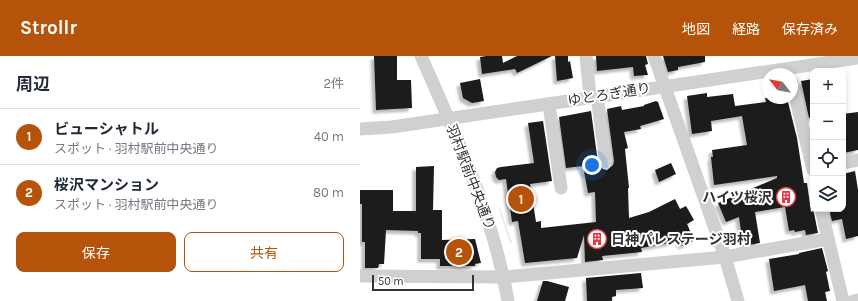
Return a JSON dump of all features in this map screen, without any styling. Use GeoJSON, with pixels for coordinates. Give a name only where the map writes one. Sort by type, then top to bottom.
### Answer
{"type":"FeatureCollection","features":[{"type":"Feature","properties":{"kind":"street","name":"羽村駅前中央通り"},"geometry":{"type":"LineString","coordinates":[[422,56],[482,200],[492,230],[504,277],[508,301]]}},
{"type":"Feature","properties":{"kind":"street"},"geometry":{"type":"LineString","coordinates":[[586,56],[606,162]]}},
{"type":"Feature","properties":{"kind":"street"},"geometry":{"type":"LineString","coordinates":[[654,56],[726,257],[738,301]]}},
{"type":"Feature","properties":{"kind":"street","name":"ゆとろぎ通り"},"geometry":{"type":"LineString","coordinates":[[798,69],[858,58]]}},
{"type":"Feature","properties":{"kind":"street","name":"ゆとろぎ通り"},"geometry":{"type":"LineString","coordinates":[[360,129],[392,127],[664,86],[762,74]]}},
{"type":"Feature","properties":{"kind":"street"},"geometry":{"type":"LineString","coordinates":[[548,104],[561,188]]}},
{"type":"Feature","properties":{"kind":"street"},"geometry":{"type":"LineString","coordinates":[[797,104],[810,156]]}},
{"type":"Feature","properties":{"kind":"street"},"geometry":{"type":"LineString","coordinates":[[846,162],[858,160]]}},
{"type":"Feature","properties":{"kind":"street"},"geometry":{"type":"LineString","coordinates":[[822,212],[844,301]]}},
{"type":"Feature","properties":{"kind":"street"},"geometry":{"type":"LineString","coordinates":[[360,276],[504,277],[726,257],[828,239]]}},
{"type":"Feature","properties":{"kind":"street"},"geometry":{"type":"LineString","coordinates":[[853,301],[858,300]]}},
{"type":"Feature","properties":{"kind":"shaded area"},"geometry":{"type":"Polygon","coordinates":[[[500,208],[512,243],[510,243],[499,209],[500,208]]]}},
{"type":"Feature","properties":{"kind":"building"},"geometry":{"type":"Polygon","coordinates":[[[374,56],[397,56],[397,80],[411,80],[412,108],[376,110],[374,56]]]}},
{"type":"Feature","properties":{"kind":"building"},"geometry":{"type":"Polygon","coordinates":[[[502,56],[503,63],[517,56],[552,56],[517,73],[515,69],[482,74],[480,57],[502,56]]]}},
{"type":"Feature","properties":{"kind":"building"},"geometry":{"type":"Polygon","coordinates":[[[555,56],[568,56],[568,62],[570,61],[573,78],[557,81],[555,56]]]}},
{"type":"Feature","properties":{"kind":"building"},"geometry":{"type":"Polygon","coordinates":[[[596,56],[646,56],[648,64],[645,65],[648,75],[634,76],[633,67],[597,71],[596,56]]]}},
{"type":"Feature","properties":{"kind":"building"},"geometry":{"type":"Polygon","coordinates":[[[663,56],[705,56],[705,62],[678,67],[678,70],[668,72],[663,56]]]}},
{"type":"Feature","properties":{"kind":"building"},"geometry":{"type":"Polygon","coordinates":[[[480,79],[484,101],[472,103],[463,98],[460,83],[480,79]]]}},
{"type":"Feature","properties":{"kind":"building"},"geometry":{"type":"Polygon","coordinates":[[[810,80],[810,118],[809,118],[801,81],[810,80]]]}},
{"type":"Feature","properties":{"kind":"building"},"geometry":{"type":"Polygon","coordinates":[[[707,93],[707,97],[733,94],[735,106],[762,103],[762,104],[788,104],[797,138],[804,183],[807,183],[810,212],[814,213],[818,233],[806,235],[805,230],[795,232],[794,230],[789,231],[785,207],[755,212],[760,243],[743,246],[739,217],[726,222],[718,203],[777,178],[777,176],[714,185],[711,157],[713,157],[712,150],[747,145],[742,116],[711,121],[712,131],[692,134],[687,96],[707,93]]]}},
{"type":"Feature","properties":{"kind":"building"},"geometry":{"type":"Polygon","coordinates":[[[656,101],[658,102],[664,119],[640,126],[641,129],[624,132],[628,148],[625,149],[629,188],[629,218],[649,212],[675,199],[680,209],[686,206],[694,220],[687,224],[691,233],[689,234],[693,241],[682,246],[679,240],[641,248],[642,252],[602,256],[603,260],[585,262],[584,235],[577,258],[525,263],[518,221],[512,222],[506,179],[499,180],[496,177],[495,172],[497,168],[501,167],[534,163],[528,123],[543,121],[552,181],[530,184],[536,222],[541,221],[541,228],[596,222],[595,192],[588,193],[583,166],[566,168],[559,117],[591,111],[598,163],[603,169],[607,170],[613,165],[614,161],[607,109],[621,106],[622,110],[644,106],[656,101]]]}},
{"type":"Feature","properties":{"kind":"building"},"geometry":{"type":"Polygon","coordinates":[[[858,112],[858,150],[846,152],[846,140],[846,114],[858,112]]]}},
{"type":"Feature","properties":{"kind":"building"},"geometry":{"type":"Polygon","coordinates":[[[671,163],[676,174],[659,182],[655,170],[671,163]]]}},
{"type":"Feature","properties":{"kind":"building"},"geometry":{"type":"Polygon","coordinates":[[[434,166],[433,210],[442,210],[442,240],[475,239],[481,263],[475,264],[475,266],[440,266],[440,259],[421,259],[421,233],[418,233],[418,231],[386,230],[384,264],[379,264],[378,268],[365,268],[365,242],[362,242],[362,204],[360,204],[360,190],[393,190],[393,211],[416,211],[416,167],[434,166]]]}},
{"type":"Feature","properties":{"kind":"building"},"geometry":{"type":"Polygon","coordinates":[[[855,171],[858,190],[858,236],[846,239],[842,219],[832,221],[830,212],[846,212],[846,173],[855,171]]]}},
{"type":"Feature","properties":{"kind":"building"},"geometry":{"type":"Polygon","coordinates":[[[822,248],[828,271],[826,272],[830,291],[825,292],[827,301],[808,301],[805,285],[774,291],[769,259],[799,254],[822,248]]]}},
{"type":"Feature","properties":{"kind":"building"},"geometry":{"type":"Polygon","coordinates":[[[641,273],[643,288],[616,290],[616,296],[612,297],[612,301],[587,301],[586,278],[641,273]]]}},
{"type":"Feature","properties":{"kind":"building"},"geometry":{"type":"Polygon","coordinates":[[[543,281],[569,287],[565,301],[537,301],[543,281]]]}},
{"type":"Feature","properties":{"kind":"place","name":"ハイツ桜沢"},"geometry":{"type":"Point","coordinates":[786,197]}},
{"type":"Feature","properties":{"kind":"place","name":"ビューシャトル"},"geometry":{"type":"Point","coordinates":[521,199]}},
{"type":"Feature","properties":{"kind":"place","name":"日神パレステージ羽村"},"geometry":{"type":"Point","coordinates":[597,239]}},
{"type":"Feature","properties":{"kind":"place","name":"桜沢マンション"},"geometry":{"type":"Point","coordinates":[459,252]}}]}
